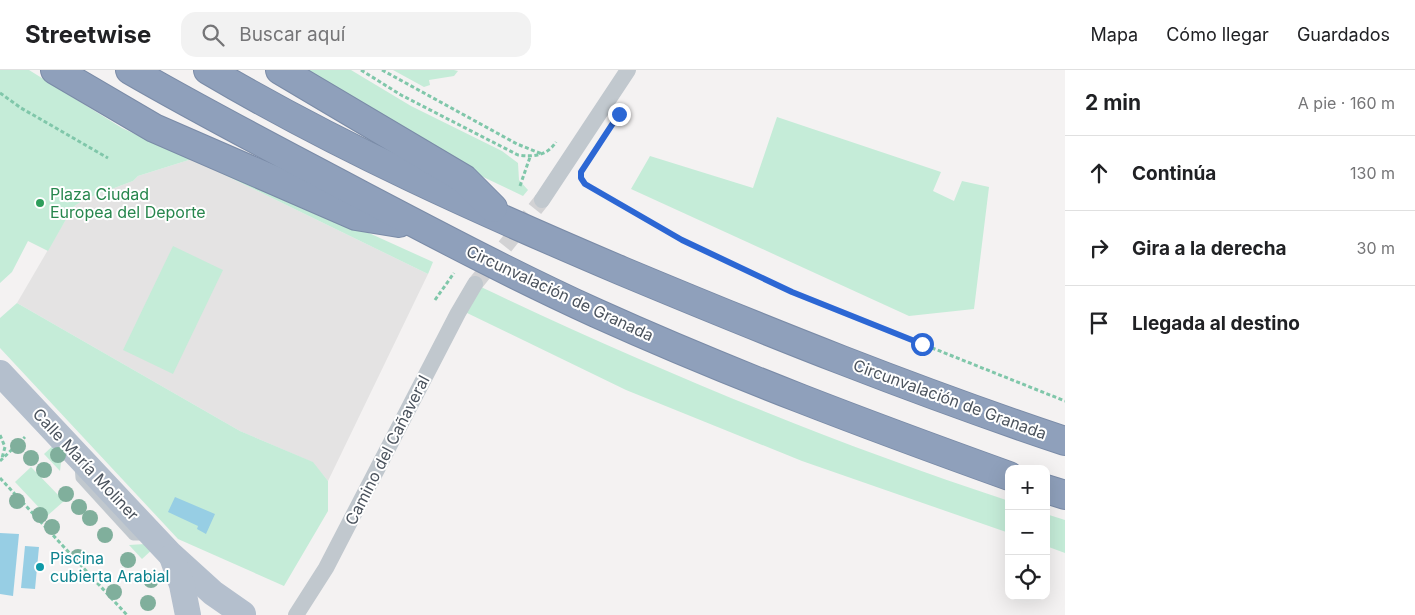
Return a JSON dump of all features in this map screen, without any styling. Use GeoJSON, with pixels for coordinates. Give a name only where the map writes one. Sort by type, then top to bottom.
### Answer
{"type":"FeatureCollection","features":[{"type":"Feature","properties":{"kind":"highway"},"geometry":{"type":"LineString","coordinates":[[54,70],[154,128],[356,216],[423,228]]}},
{"type":"Feature","properties":{"kind":"highway","name":"Circunvalación de Granada"},"geometry":{"type":"LineString","coordinates":[[130,70],[205,113],[423,228],[594,312],[711,363],[869,426],[1005,475]]}},
{"type":"Feature","properties":{"kind":"highway","name":"Circunvalación de Granada"},"geometry":{"type":"LineString","coordinates":[[208,70],[247,93],[455,198],[507,222],[743,321],[893,380],[1065,441]]}},
{"type":"Feature","properties":{"kind":"highway"},"geometry":{"type":"LineString","coordinates":[[280,70],[464,179],[507,222]]}},
{"type":"Feature","properties":{"kind":"highway"},"geometry":{"type":"LineString","coordinates":[[1050,490],[1065,495]]}},
{"type":"Feature","properties":{"kind":"main road","name":"Calle María Moliner"},"geometry":{"type":"LineString","coordinates":[[0,374],[162,545],[213,594],[249,614]]}},
{"type":"Feature","properties":{"kind":"main road","name":"Calle María Moliner"},"geometry":{"type":"LineString","coordinates":[[162,545],[179,578],[188,615]]}},
{"type":"Feature","properties":{"kind":"main road"},"geometry":{"type":"LineString","coordinates":[[194,615],[208,610],[249,614]]}},
{"type":"Feature","properties":{"kind":"street"},"geometry":{"type":"LineString","coordinates":[[542,200],[628,70]]}},
{"type":"Feature","properties":{"kind":"street","name":"Camino del Cañaveral"},"geometry":{"type":"LineString","coordinates":[[296,615],[326,568],[458,313],[475,284]]}},
{"type":"Feature","properties":{"kind":"path"},"geometry":{"type":"LineString","coordinates":[[361,70],[426,108],[518,155],[530,157],[542,154],[517,144],[382,70]]}},
{"type":"Feature","properties":{"kind":"path"},"geometry":{"type":"LineString","coordinates":[[0,92],[21,108],[108,158]]}},
{"type":"Feature","properties":{"kind":"path"},"geometry":{"type":"LineString","coordinates":[[520,186],[530,157]]}},
{"type":"Feature","properties":{"kind":"path"},"geometry":{"type":"LineString","coordinates":[[581,172],[581,178],[585,184],[682,240],[792,292],[1065,401]]}},
{"type":"Feature","properties":{"kind":"path"},"geometry":{"type":"LineString","coordinates":[[435,300],[454,273]]}},
{"type":"Feature","properties":{"kind":"path"},"geometry":{"type":"LineString","coordinates":[[0,435],[5,447],[0,461]]}},
{"type":"Feature","properties":{"kind":"path"},"geometry":{"type":"LineString","coordinates":[[0,461],[25,437]]}},
{"type":"Feature","properties":{"kind":"path"},"geometry":{"type":"LineString","coordinates":[[0,478],[126,615]]}},
{"type":"Feature","properties":{"kind":"shaded area"},"geometry":{"type":"Polygon","coordinates":[[[192,159],[428,274],[328,481],[312,462],[240,431],[17,303],[73,207],[85,199],[133,181],[138,176],[192,159]]]}},
{"type":"Feature","properties":{"kind":"green space"},"geometry":{"type":"Polygon","coordinates":[[[0,70],[29,70],[122,128],[152,142],[194,154],[433,262],[428,274],[192,159],[138,176],[133,181],[85,199],[73,207],[48,251],[28,241],[12,272],[0,283],[0,70]]]}},
{"type":"Feature","properties":{"kind":"green space"},"geometry":{"type":"Polygon","coordinates":[[[295,70],[351,70],[411,106],[502,151],[518,163],[519,180],[528,190],[523,196],[458,165],[295,70]]]}},
{"type":"Feature","properties":{"kind":"green space"},"geometry":{"type":"Polygon","coordinates":[[[393,70],[458,71],[454,76],[429,80],[430,85],[424,87],[393,70]]]}},
{"type":"Feature","properties":{"kind":"green space"},"geometry":{"type":"Polygon","coordinates":[[[777,117],[941,172],[933,191],[954,201],[962,181],[989,187],[974,309],[909,316],[631,189],[650,156],[753,188],[777,117]]]}},
{"type":"Feature","properties":{"kind":"green space"},"geometry":{"type":"Polygon","coordinates":[[[173,246],[223,270],[173,374],[123,350],[173,246]]]}},
{"type":"Feature","properties":{"kind":"green space"},"geometry":{"type":"Polygon","coordinates":[[[481,287],[676,375],[808,429],[1005,500],[1005,532],[802,461],[626,390],[465,312],[481,287]]]}},
{"type":"Feature","properties":{"kind":"green space"},"geometry":{"type":"Polygon","coordinates":[[[17,303],[240,431],[313,462],[328,481],[328,511],[284,586],[178,539],[0,348],[0,318],[17,303]]]}},
{"type":"Feature","properties":{"kind":"green space"},"geometry":{"type":"Polygon","coordinates":[[[57,442],[62,454],[60,471],[44,454],[57,442]]]}},
{"type":"Feature","properties":{"kind":"green space"},"geometry":{"type":"Polygon","coordinates":[[[31,467],[64,501],[47,516],[15,482],[31,467]]]}},
{"type":"Feature","properties":{"kind":"green space"},"geometry":{"type":"Polygon","coordinates":[[[1050,515],[1065,520],[1065,553],[1050,547],[1050,515]]]}},
{"type":"Feature","properties":{"kind":"green space"},"geometry":{"type":"Polygon","coordinates":[[[145,544],[155,547],[142,559],[129,545],[145,544]]]}},
{"type":"Feature","properties":{"kind":"water"},"geometry":{"type":"Polygon","coordinates":[[[175,497],[215,514],[206,534],[197,529],[198,526],[168,512],[175,497]]]}},
{"type":"Feature","properties":{"kind":"water"},"geometry":{"type":"Polygon","coordinates":[[[0,533],[19,534],[13,596],[0,594],[0,533]]]}},
{"type":"Feature","properties":{"kind":"water"},"geometry":{"type":"Polygon","coordinates":[[[25,546],[39,547],[35,589],[21,588],[25,546]]]}},
{"type":"Feature","properties":{"kind":"tunnel"},"geometry":{"type":"LineString","coordinates":[[475,284],[542,200]]}},
{"type":"Feature","properties":{"kind":"place","name":"Plaza Ciudad Europea del Deporte"},"geometry":{"type":"Point","coordinates":[40,203]}},
{"type":"Feature","properties":{"kind":"place","name":"Piscina cubierta Arabial"},"geometry":{"type":"Point","coordinates":[40,567]}},
{"type":"Feature","properties":{"kind":"route"},"geometry":{"type":"LineString","coordinates":[[619,114],[581,172],[581,178],[585,184],[682,240],[792,292],[922,344]]}}]}
